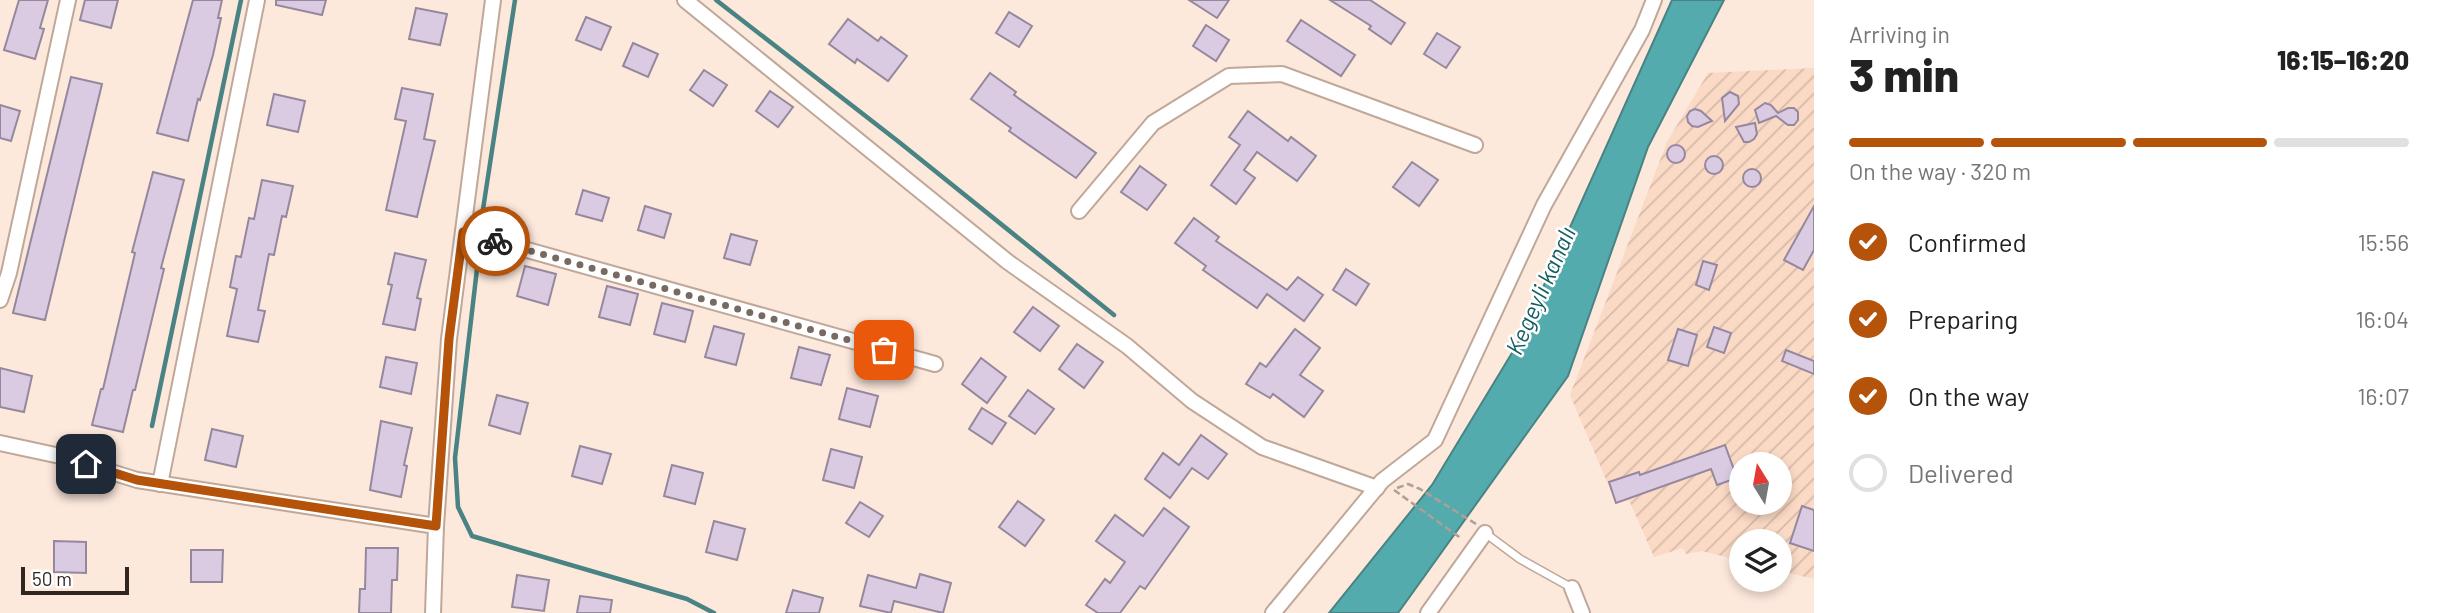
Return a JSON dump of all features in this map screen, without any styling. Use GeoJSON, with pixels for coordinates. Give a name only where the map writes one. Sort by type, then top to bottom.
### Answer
{"type":"FeatureCollection","features":[{"type":"Feature","properties":{"kind":"street"},"geometry":{"type":"LineString","coordinates":[[0,300],[4,272],[68,0]]}},
{"type":"Feature","properties":{"kind":"street"},"geometry":{"type":"LineString","coordinates":[[160,484],[257,0]]}},
{"type":"Feature","properties":{"kind":"street"},"geometry":{"type":"LineString","coordinates":[[433,613],[449,339],[493,0]]}},
{"type":"Feature","properties":{"kind":"street"},"geometry":{"type":"LineString","coordinates":[[685,0],[1008,262],[1127,346],[1192,401],[1262,447],[1384,486]]}},
{"type":"Feature","properties":{"kind":"street"},"geometry":{"type":"LineString","coordinates":[[1273,613],[1384,486],[1436,440],[1544,205],[1642,30],[1654,0]]}},
{"type":"Feature","properties":{"kind":"street"},"geometry":{"type":"LineString","coordinates":[[1079,211],[1153,122],[1230,76],[1282,74],[1475,145]]}},
{"type":"Feature","properties":{"kind":"street"},"geometry":{"type":"LineString","coordinates":[[463,232],[935,364]]}},
{"type":"Feature","properties":{"kind":"street"},"geometry":{"type":"LineString","coordinates":[[0,443],[60,456],[137,480],[436,526]]}},
{"type":"Feature","properties":{"kind":"street"},"geometry":{"type":"LineString","coordinates":[[1428,613],[1481,528]]}},
{"type":"Feature","properties":{"kind":"street"},"geometry":{"type":"LineString","coordinates":[[1572,589],[1583,613]]}},
{"type":"Feature","properties":{"kind":"lane"},"geometry":{"type":"LineString","coordinates":[[1481,528],[1520,559],[1572,589]]}},
{"type":"Feature","properties":{"kind":"path"},"geometry":{"type":"LineString","coordinates":[[1384,486],[1408,484],[1420,489],[1481,528]]}},
{"type":"Feature","properties":{"kind":"path"},"geometry":{"type":"LineString","coordinates":[[1384,486],[1463,540]]}},
{"type":"Feature","properties":{"kind":"shaded area"},"geometry":{"type":"Polygon","coordinates":[[[1814,68],[1814,579],[1792,574],[1792,529],[1729,529],[1729,558],[1702,551],[1686,554],[1683,548],[1654,557],[1629,500],[1616,503],[1570,395],[1667,142],[1708,73],[1814,68]]]}},
{"type":"Feature","properties":{"kind":"water"},"geometry":{"type":"Polygon","coordinates":[[[1672,0],[1724,0],[1648,147],[1568,376],[1398,613],[1329,613],[1432,485],[1518,343],[1672,0]]]}},
{"type":"Feature","properties":{"kind":"building"},"geometry":{"type":"Polygon","coordinates":[[[19,0],[48,0],[40,28],[44,29],[35,59],[4,50],[19,0]]]}},
{"type":"Feature","properties":{"kind":"building"},"geometry":{"type":"Polygon","coordinates":[[[85,0],[118,0],[111,28],[80,20],[85,0]]]}},
{"type":"Feature","properties":{"kind":"building"},"geometry":{"type":"Polygon","coordinates":[[[193,0],[222,0],[213,55],[200,100],[198,99],[188,141],[157,133],[193,0]]]}},
{"type":"Feature","properties":{"kind":"building"},"geometry":{"type":"Polygon","coordinates":[[[276,0],[326,0],[322,15],[276,5],[276,0]]]}},
{"type":"Feature","properties":{"kind":"building"},"geometry":{"type":"Polygon","coordinates":[[[1189,0],[1229,0],[1217,18],[1189,0]]]}},
{"type":"Feature","properties":{"kind":"building"},"geometry":{"type":"Polygon","coordinates":[[[1330,0],[1370,0],[1405,23],[1391,44],[1369,29],[1371,26],[1330,0]]]}},
{"type":"Feature","properties":{"kind":"building"},"geometry":{"type":"Polygon","coordinates":[[[416,8],[447,14],[440,45],[409,39],[416,8]]]}},
{"type":"Feature","properties":{"kind":"building"},"geometry":{"type":"Polygon","coordinates":[[[1009,12],[1032,26],[1019,47],[996,33],[1009,12]]]}},
{"type":"Feature","properties":{"kind":"building"},"geometry":{"type":"Polygon","coordinates":[[[586,17],[611,27],[601,50],[576,40],[586,17]]]}},
{"type":"Feature","properties":{"kind":"building"},"geometry":{"type":"Polygon","coordinates":[[[848,19],[878,41],[881,37],[907,56],[888,81],[857,59],[855,63],[829,44],[848,19]]]}},
{"type":"Feature","properties":{"kind":"building"},"geometry":{"type":"Polygon","coordinates":[[[1301,20],[1355,55],[1341,76],[1287,41],[1301,20]]]}},
{"type":"Feature","properties":{"kind":"building"},"geometry":{"type":"Polygon","coordinates":[[[1206,25],[1229,40],[1216,61],[1193,46],[1206,25]]]}},
{"type":"Feature","properties":{"kind":"building"},"geometry":{"type":"Polygon","coordinates":[[[1437,33],[1460,47],[1446,68],[1424,54],[1437,33]]]}},
{"type":"Feature","properties":{"kind":"building"},"geometry":{"type":"Polygon","coordinates":[[[633,43],[658,54],[648,77],[623,66],[633,43]]]}},
{"type":"Feature","properties":{"kind":"building"},"geometry":{"type":"Polygon","coordinates":[[[704,70],[727,85],[713,106],[690,90],[704,70]]]}},
{"type":"Feature","properties":{"kind":"building"},"geometry":{"type":"Polygon","coordinates":[[[990,73],[1016,92],[1014,95],[1096,153],[1076,178],[1009,131],[1011,128],[971,99],[990,73]]]}},
{"type":"Feature","properties":{"kind":"building"},"geometry":{"type":"Polygon","coordinates":[[[71,77],[102,84],[45,320],[13,313],[71,77]]]}},
{"type":"Feature","properties":{"kind":"building"},"geometry":{"type":"Polygon","coordinates":[[[402,88],[433,94],[424,139],[435,141],[417,217],[386,210],[406,121],[395,119],[402,88]]]}},
{"type":"Feature","properties":{"kind":"building"},"geometry":{"type":"Polygon","coordinates":[[[770,91],[793,107],[778,127],[756,111],[770,91]]]}},
{"type":"Feature","properties":{"kind":"building"},"geometry":{"type":"Polygon","coordinates":[[[1730,92],[1738,96],[1739,104],[1725,121],[1722,98],[1730,92]]]}},
{"type":"Feature","properties":{"kind":"building"},"geometry":{"type":"Polygon","coordinates":[[[274,94],[305,101],[298,132],[267,125],[274,94]]]}},
{"type":"Feature","properties":{"kind":"building"},"geometry":{"type":"Polygon","coordinates":[[[1765,103],[1778,113],[1794,108],[1798,112],[1798,120],[1794,125],[1788,125],[1776,116],[1759,123],[1755,110],[1765,103]]]}},
{"type":"Feature","properties":{"kind":"building"},"geometry":{"type":"Polygon","coordinates":[[[0,105],[20,111],[11,141],[0,138],[0,105]]]}},
{"type":"Feature","properties":{"kind":"building"},"geometry":{"type":"Polygon","coordinates":[[[1695,109],[1712,121],[1698,127],[1692,126],[1687,116],[1695,109]]]}},
{"type":"Feature","properties":{"kind":"building"},"geometry":{"type":"Polygon","coordinates":[[[1248,111],[1288,141],[1291,137],[1316,156],[1297,181],[1257,152],[1244,170],[1255,178],[1236,204],[1211,185],[1240,145],[1229,137],[1248,111]]]}},
{"type":"Feature","properties":{"kind":"building"},"geometry":{"type":"Polygon","coordinates":[[[1755,123],[1757,134],[1754,139],[1744,142],[1736,127],[1755,123]]]}},
{"type":"Feature","properties":{"kind":"building"},"geometry":{"type":"Polygon","coordinates":[[[1676,145],[1682,148],[1685,154],[1682,160],[1676,163],[1670,160],[1667,154],[1670,148],[1676,145]]]}},
{"type":"Feature","properties":{"kind":"building"},"geometry":{"type":"Polygon","coordinates":[[[1714,156],[1720,159],[1723,165],[1720,171],[1714,174],[1708,171],[1705,165],[1708,159],[1714,156]]]}},
{"type":"Feature","properties":{"kind":"building"},"geometry":{"type":"Polygon","coordinates":[[[1412,162],[1438,180],[1419,206],[1393,187],[1412,162]]]}},
{"type":"Feature","properties":{"kind":"building"},"geometry":{"type":"Polygon","coordinates":[[[1140,166],[1166,185],[1147,210],[1121,192],[1140,166]]]}},
{"type":"Feature","properties":{"kind":"building"},"geometry":{"type":"Polygon","coordinates":[[[1752,169],[1758,172],[1761,178],[1758,184],[1752,187],[1746,184],[1743,178],[1746,172],[1752,169]]]}},
{"type":"Feature","properties":{"kind":"building"},"geometry":{"type":"Polygon","coordinates":[[[153,172],[184,180],[123,432],[92,425],[103,389],[135,253],[132,252],[153,172]]]}},
{"type":"Feature","properties":{"kind":"building"},"geometry":{"type":"Polygon","coordinates":[[[262,180],[293,186],[286,217],[282,216],[274,255],[269,254],[258,310],[265,311],[258,342],[227,336],[237,289],[230,287],[236,256],[241,257],[249,218],[254,219],[262,180]]]}},
{"type":"Feature","properties":{"kind":"building"},"geometry":{"type":"Polygon","coordinates":[[[583,190],[609,198],[602,221],[576,214],[583,190]]]}},
{"type":"Feature","properties":{"kind":"building"},"geometry":{"type":"Polygon","coordinates":[[[645,206],[671,214],[664,238],[638,230],[645,206]]]}},
{"type":"Feature","properties":{"kind":"building"},"geometry":{"type":"Polygon","coordinates":[[[1814,206],[1814,250],[1803,270],[1784,260],[1814,206]]]}},
{"type":"Feature","properties":{"kind":"building"},"geometry":{"type":"Polygon","coordinates":[[[1194,218],[1219,237],[1216,241],[1287,290],[1298,277],[1323,295],[1304,321],[1267,294],[1257,308],[1203,270],[1206,266],[1175,243],[1194,218]]]}},
{"type":"Feature","properties":{"kind":"building"},"geometry":{"type":"Polygon","coordinates":[[[731,234],[757,241],[750,265],[724,258],[731,234]]]}},
{"type":"Feature","properties":{"kind":"building"},"geometry":{"type":"Polygon","coordinates":[[[395,253],[426,260],[417,298],[421,299],[415,330],[383,324],[392,285],[388,284],[395,253]]]}},
{"type":"Feature","properties":{"kind":"building"},"geometry":{"type":"Polygon","coordinates":[[[1703,261],[1717,265],[1709,290],[1696,285],[1703,261]]]}},
{"type":"Feature","properties":{"kind":"building"},"geometry":{"type":"Polygon","coordinates":[[[525,266],[556,274],[548,305],[517,296],[525,266]]]}},
{"type":"Feature","properties":{"kind":"building"},"geometry":{"type":"Polygon","coordinates":[[[1346,269],[1369,284],[1356,305],[1333,290],[1346,269]]]}},
{"type":"Feature","properties":{"kind":"building"},"geometry":{"type":"Polygon","coordinates":[[[607,286],[638,294],[630,325],[599,317],[607,286]]]}},
{"type":"Feature","properties":{"kind":"building"},"geometry":{"type":"Polygon","coordinates":[[[662,303],[693,311],[685,342],[654,334],[662,303]]]}},
{"type":"Feature","properties":{"kind":"building"},"geometry":{"type":"Polygon","coordinates":[[[1033,307],[1059,326],[1040,351],[1014,332],[1033,307]]]}},
{"type":"Feature","properties":{"kind":"building"},"geometry":{"type":"Polygon","coordinates":[[[714,326],[744,334],[736,365],[705,357],[714,326]]]}},
{"type":"Feature","properties":{"kind":"building"},"geometry":{"type":"Polygon","coordinates":[[[1714,327],[1731,333],[1724,353],[1707,347],[1714,327]]]}},
{"type":"Feature","properties":{"kind":"building"},"geometry":{"type":"Polygon","coordinates":[[[1295,329],[1320,348],[1300,375],[1323,391],[1304,417],[1273,394],[1270,398],[1246,384],[1260,363],[1266,367],[1295,329]]]}},
{"type":"Feature","properties":{"kind":"building"},"geometry":{"type":"Polygon","coordinates":[[[1678,329],[1697,335],[1688,366],[1668,360],[1678,329]]]}},
{"type":"Feature","properties":{"kind":"building"},"geometry":{"type":"Polygon","coordinates":[[[1077,344],[1103,362],[1084,388],[1059,369],[1077,344]]]}},
{"type":"Feature","properties":{"kind":"building"},"geometry":{"type":"Polygon","coordinates":[[[799,347],[830,355],[821,385],[791,378],[799,347]]]}},
{"type":"Feature","properties":{"kind":"building"},"geometry":{"type":"Polygon","coordinates":[[[1786,350],[1814,361],[1814,374],[1782,361],[1786,350]]]}},
{"type":"Feature","properties":{"kind":"building"},"geometry":{"type":"Polygon","coordinates":[[[386,357],[417,363],[411,394],[380,387],[386,357]]]}},
{"type":"Feature","properties":{"kind":"building"},"geometry":{"type":"Polygon","coordinates":[[[981,358],[1006,377],[987,403],[962,384],[981,358]]]}},
{"type":"Feature","properties":{"kind":"building"},"geometry":{"type":"Polygon","coordinates":[[[0,368],[32,376],[24,412],[0,407],[0,368]]]}},
{"type":"Feature","properties":{"kind":"building"},"geometry":{"type":"Polygon","coordinates":[[[847,388],[878,396],[870,427],[839,419],[847,388]]]}},
{"type":"Feature","properties":{"kind":"building"},"geometry":{"type":"Polygon","coordinates":[[[1028,390],[1054,409],[1035,434],[1009,416],[1028,390]]]}},
{"type":"Feature","properties":{"kind":"building"},"geometry":{"type":"Polygon","coordinates":[[[497,395],[528,403],[520,434],[489,425],[497,395]]]}},
{"type":"Feature","properties":{"kind":"building"},"geometry":{"type":"Polygon","coordinates":[[[982,408],[1006,423],[992,444],[969,429],[982,408]]]}},
{"type":"Feature","properties":{"kind":"building"},"geometry":{"type":"Polygon","coordinates":[[[381,421],[412,428],[401,497],[370,490],[381,421]]]}},
{"type":"Feature","properties":{"kind":"building"},"geometry":{"type":"Polygon","coordinates":[[[212,429],[243,436],[236,467],[205,460],[212,429]]]}},
{"type":"Feature","properties":{"kind":"building"},"geometry":{"type":"Polygon","coordinates":[[[1201,435],[1227,454],[1208,479],[1192,468],[1170,498],[1145,479],[1163,453],[1179,465],[1201,435]]]}},
{"type":"Feature","properties":{"kind":"building"},"geometry":{"type":"Polygon","coordinates":[[[1725,445],[1729,456],[1729,481],[1717,485],[1711,469],[1616,503],[1609,482],[1639,472],[1640,475],[1725,445]]]}},
{"type":"Feature","properties":{"kind":"building"},"geometry":{"type":"Polygon","coordinates":[[[580,446],[611,454],[602,484],[572,476],[580,446]]]}},
{"type":"Feature","properties":{"kind":"building"},"geometry":{"type":"Polygon","coordinates":[[[831,449],[862,457],[854,488],[823,480],[831,449]]]}},
{"type":"Feature","properties":{"kind":"building"},"geometry":{"type":"Polygon","coordinates":[[[672,465],[703,473],[695,504],[664,496],[672,465]]]}},
{"type":"Feature","properties":{"kind":"building"},"geometry":{"type":"Polygon","coordinates":[[[1018,501],[1044,520],[1025,546],[999,527],[1018,501]]]}},
{"type":"Feature","properties":{"kind":"building"},"geometry":{"type":"Polygon","coordinates":[[[860,502],[883,516],[869,537],[846,523],[860,502]]]}},
{"type":"Feature","properties":{"kind":"building"},"geometry":{"type":"Polygon","coordinates":[[[1802,506],[1814,510],[1814,551],[1792,544],[1802,506]]]}},
{"type":"Feature","properties":{"kind":"building"},"geometry":{"type":"Polygon","coordinates":[[[1164,508],[1189,527],[1145,589],[1140,586],[1120,613],[1098,613],[1086,605],[1105,579],[1110,583],[1125,562],[1096,541],[1115,515],[1143,536],[1164,508]]]}},
{"type":"Feature","properties":{"kind":"building"},"geometry":{"type":"Polygon","coordinates":[[[714,521],[745,529],[737,560],[706,552],[714,521]]]}},
{"type":"Feature","properties":{"kind":"building"},"geometry":{"type":"Polygon","coordinates":[[[54,541],[86,542],[86,573],[54,572],[54,541]]]}},
{"type":"Feature","properties":{"kind":"building"},"geometry":{"type":"Polygon","coordinates":[[[366,548],[398,548],[397,580],[392,580],[391,613],[359,613],[360,589],[365,589],[366,548]]]}},
{"type":"Feature","properties":{"kind":"building"},"geometry":{"type":"Polygon","coordinates":[[[191,550],[223,550],[222,582],[191,582],[191,550]]]}},
{"type":"Feature","properties":{"kind":"building"},"geometry":{"type":"Polygon","coordinates":[[[920,574],[951,583],[943,613],[894,601],[891,613],[860,606],[868,575],[916,588],[920,574]]]}},
{"type":"Feature","properties":{"kind":"building"},"geometry":{"type":"Polygon","coordinates":[[[517,575],[549,580],[544,611],[512,607],[517,575]]]}},
{"type":"Feature","properties":{"kind":"building"},"geometry":{"type":"Polygon","coordinates":[[[793,590],[823,598],[819,613],[786,613],[793,590]]]}},
{"type":"Feature","properties":{"kind":"building"},"geometry":{"type":"Polygon","coordinates":[[[580,596],[612,600],[610,613],[577,613],[580,596]]]}},
{"type":"Feature","properties":{"kind":"waterway"},"geometry":{"type":"LineString","coordinates":[[152,426],[241,0]]}},
{"type":"Feature","properties":{"kind":"waterway"},"geometry":{"type":"LineString","coordinates":[[480,229],[515,0]]}},
{"type":"Feature","properties":{"kind":"waterway"},"geometry":{"type":"LineString","coordinates":[[716,0],[899,142],[1114,315]]}},
{"type":"Feature","properties":{"kind":"waterway"},"geometry":{"type":"LineString","coordinates":[[480,243],[455,458],[458,507],[472,536],[687,599],[714,613]]}},
{"type":"Feature","properties":{"kind":"way so far"},"geometry":{"type":"LineString","coordinates":[[495,241],[884,350]]}},
{"type":"Feature","properties":{"kind":"route"},"geometry":{"type":"LineString","coordinates":[[86,464],[137,480],[436,526],[449,339],[463,232],[495,241]]}},
{"type":"Feature","properties":{"kind":"water label","name":"Kegeyli kanalı"},"geometry":{"type":"Point","coordinates":[1541,291]}}]}
